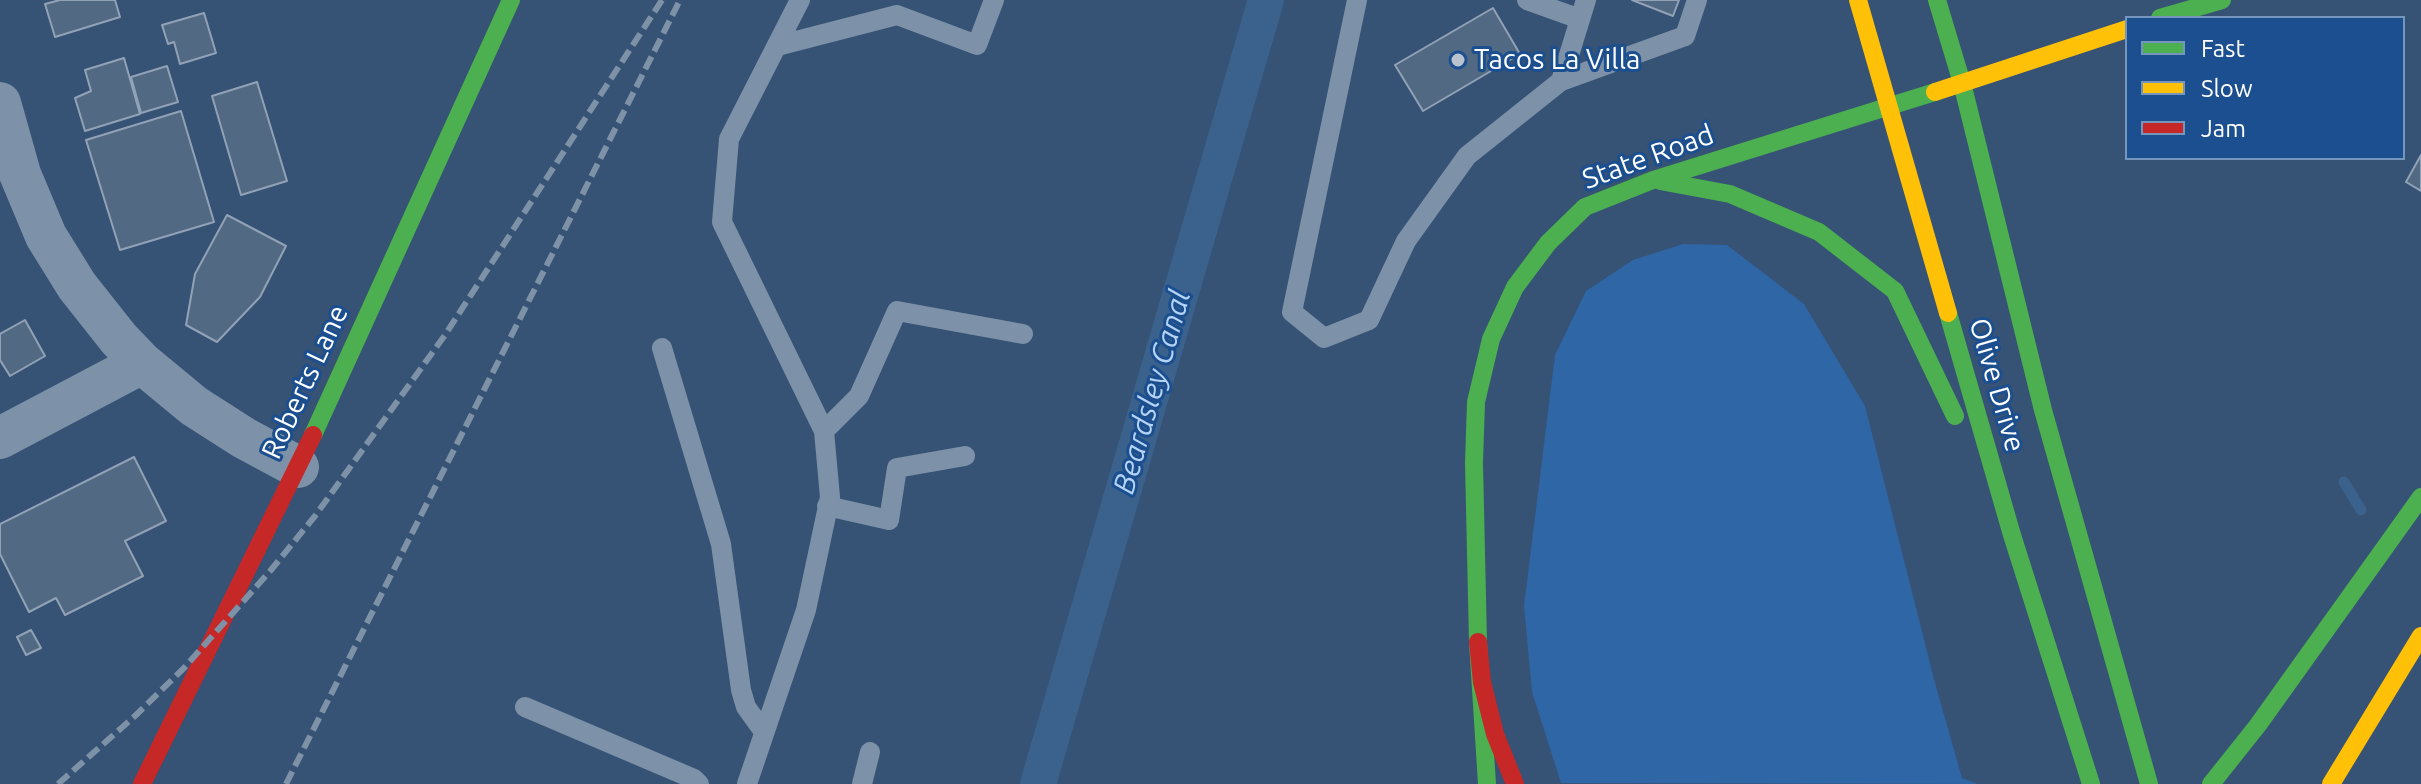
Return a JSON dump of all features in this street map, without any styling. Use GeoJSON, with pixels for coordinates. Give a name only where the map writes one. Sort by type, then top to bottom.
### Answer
{"type":"FeatureCollection","features":[{"type":"Feature","properties":{"kind":"main road","name":"Roberts Lane"},"geometry":{"type":"LineString","coordinates":[[142,784],[298,467],[511,0]]}},
{"type":"Feature","properties":{"kind":"main road","name":"Olive Drive"},"geometry":{"type":"LineString","coordinates":[[1858,0],[2012,535],[2091,784]]}},
{"type":"Feature","properties":{"kind":"main road","name":"Olive Drive"},"geometry":{"type":"LineString","coordinates":[[1937,0],[1962,83],[2043,410],[2149,784]]}},
{"type":"Feature","properties":{"kind":"main road"},"geometry":{"type":"LineString","coordinates":[[2167,16],[2222,0]]}},
{"type":"Feature","properties":{"kind":"main road","name":"State Road"},"geometry":{"type":"LineString","coordinates":[[1487,784],[1478,642],[1474,463],[1476,402],[1491,339],[1515,287],[1548,243],[1585,207],[1653,180],[1887,108],[2125,30]]}},
{"type":"Feature","properties":{"kind":"main road"},"geometry":{"type":"LineString","coordinates":[[1653,180],[1730,194],[1819,232],[1895,291],[2012,535]]}},
{"type":"Feature","properties":{"kind":"main road"},"geometry":{"type":"LineString","coordinates":[[2211,784],[2258,725],[2421,497]]}},
{"type":"Feature","properties":{"kind":"main road"},"geometry":{"type":"LineString","coordinates":[[2331,784],[2421,636]]}},
{"type":"Feature","properties":{"kind":"main road"},"geometry":{"type":"LineString","coordinates":[[1478,642],[1482,682],[1495,734],[1515,784]]}},
{"type":"Feature","properties":{"kind":"street"},"geometry":{"type":"LineString","coordinates":[[0,103],[20,174],[46,236],[77,286],[119,339],[142,363],[194,406],[298,467]]}},
{"type":"Feature","properties":{"kind":"street"},"geometry":{"type":"LineString","coordinates":[[0,438],[142,363]]}},
{"type":"Feature","properties":{"kind":"lane"},"geometry":{"type":"LineString","coordinates":[[747,784],[806,610],[830,497],[824,431],[722,222],[729,139],[800,0]]}},
{"type":"Feature","properties":{"kind":"lane"},"geometry":{"type":"LineString","coordinates":[[777,46],[897,15],[977,45],[994,0]]}},
{"type":"Feature","properties":{"kind":"lane"},"geometry":{"type":"LineString","coordinates":[[1357,0],[1292,312],[1324,338],[1369,320],[1406,241],[1467,156],[1561,81],[1685,36],[1697,0]]}},
{"type":"Feature","properties":{"kind":"lane"},"geometry":{"type":"LineString","coordinates":[[1527,0],[1583,10],[1561,81]]}},
{"type":"Feature","properties":{"kind":"lane"},"geometry":{"type":"LineString","coordinates":[[824,431],[859,396],[897,311],[1023,334]]}},
{"type":"Feature","properties":{"kind":"lane"},"geometry":{"type":"LineString","coordinates":[[662,348],[721,544],[741,690],[746,707],[764,732]]}},
{"type":"Feature","properties":{"kind":"lane"},"geometry":{"type":"LineString","coordinates":[[827,506],[889,520],[897,468],[965,456]]}},
{"type":"Feature","properties":{"kind":"lane"},"geometry":{"type":"LineString","coordinates":[[525,707],[694,779],[699,784]]}},
{"type":"Feature","properties":{"kind":"lane"},"geometry":{"type":"LineString","coordinates":[[862,784],[870,752]]}},
{"type":"Feature","properties":{"kind":"shaded area"},"geometry":{"type":"Polygon","coordinates":[[[1683,244],[1727,245],[1804,304],[1865,406],[1962,778],[1978,784],[1561,783],[1532,692],[1524,606],[1555,355],[1586,291],[1633,260],[1683,244]]]}},
{"type":"Feature","properties":{"kind":"building"},"geometry":{"type":"Polygon","coordinates":[[[60,0],[115,0],[120,17],[55,37],[45,4],[60,0]]]}},
{"type":"Feature","properties":{"kind":"building"},"geometry":{"type":"Polygon","coordinates":[[[1632,0],[1679,0],[1673,16],[1632,0]]]}},
{"type":"Feature","properties":{"kind":"building","name":"Tacos La Villa"},"geometry":{"type":"Polygon","coordinates":[[[1493,8],[1520,54],[1423,111],[1395,65],[1493,8]]]}},
{"type":"Feature","properties":{"kind":"building"},"geometry":{"type":"Polygon","coordinates":[[[204,13],[216,53],[180,64],[174,42],[168,44],[162,25],[204,13]]]}},
{"type":"Feature","properties":{"kind":"building"},"geometry":{"type":"Polygon","coordinates":[[[124,58],[140,114],[85,131],[75,98],[91,91],[85,70],[124,58]]]}},
{"type":"Feature","properties":{"kind":"building"},"geometry":{"type":"Polygon","coordinates":[[[167,66],[178,102],[141,113],[131,77],[167,66]]]}},
{"type":"Feature","properties":{"kind":"building"},"geometry":{"type":"Polygon","coordinates":[[[257,82],[287,181],[241,195],[212,96],[257,82]]]}},
{"type":"Feature","properties":{"kind":"building"},"geometry":{"type":"Polygon","coordinates":[[[181,111],[214,222],[120,250],[86,140],[181,111]]]}},
{"type":"Feature","properties":{"kind":"building"},"geometry":{"type":"Polygon","coordinates":[[[2421,155],[2421,191],[2406,182],[2421,155]]]}},
{"type":"Feature","properties":{"kind":"building"},"geometry":{"type":"Polygon","coordinates":[[[227,215],[286,246],[260,297],[217,342],[186,325],[195,274],[227,215]]]}},
{"type":"Feature","properties":{"kind":"building"},"geometry":{"type":"Polygon","coordinates":[[[25,320],[45,356],[10,376],[0,360],[0,334],[25,320]]]}},
{"type":"Feature","properties":{"kind":"building"},"geometry":{"type":"Polygon","coordinates":[[[134,457],[166,521],[125,541],[143,576],[65,615],[56,598],[29,612],[0,554],[0,524],[134,457]]]}},
{"type":"Feature","properties":{"kind":"building"},"geometry":{"type":"Polygon","coordinates":[[[31,630],[41,648],[26,655],[17,637],[31,630]]]}},
{"type":"Feature","properties":{"kind":"waterway","name":"Beardsley Canal"},"geometry":{"type":"LineString","coordinates":[[1038,784],[1266,0]]}},
{"type":"Feature","properties":{"kind":"waterway"},"geometry":{"type":"LineString","coordinates":[[2344,482],[2361,510]]}},
{"type":"Feature","properties":{"kind":"railway"},"geometry":{"type":"LineString","coordinates":[[58,784],[184,668],[315,516],[445,335],[662,0]]}},
{"type":"Feature","properties":{"kind":"railway"},"geometry":{"type":"LineString","coordinates":[[286,784],[680,0]]}},
{"type":"Feature","properties":{"kind":"traffic: fast"},"geometry":{"type":"LineString","coordinates":[[313,435],[511,0]]}},
{"type":"Feature","properties":{"kind":"traffic: fast"},"geometry":{"type":"LineString","coordinates":[[1937,0],[1962,83],[2043,410],[2149,784]]}},
{"type":"Feature","properties":{"kind":"traffic: fast"},"geometry":{"type":"LineString","coordinates":[[2167,16],[2222,0]]}},
{"type":"Feature","properties":{"kind":"traffic: fast"},"geometry":{"type":"LineString","coordinates":[[1487,784],[1478,642],[1474,463],[1476,402],[1491,339],[1515,287],[1548,243],[1585,207],[1653,180],[1935,92]]}},
{"type":"Feature","properties":{"kind":"traffic: fast"},"geometry":{"type":"LineString","coordinates":[[1660,181],[1730,194],[1819,232],[1895,291],[1955,416]]}},
{"type":"Feature","properties":{"kind":"traffic: fast"},"geometry":{"type":"LineString","coordinates":[[1948,313],[2012,535],[2091,784]]}},
{"type":"Feature","properties":{"kind":"traffic: fast"},"geometry":{"type":"LineString","coordinates":[[2211,784],[2258,725],[2421,497]]}},
{"type":"Feature","properties":{"kind":"traffic: slow"},"geometry":{"type":"LineString","coordinates":[[1858,0],[1948,313]]}},
{"type":"Feature","properties":{"kind":"traffic: slow"},"geometry":{"type":"LineString","coordinates":[[1935,92],[2125,30]]}},
{"type":"Feature","properties":{"kind":"traffic: slow"},"geometry":{"type":"LineString","coordinates":[[2331,784],[2421,636]]}},
{"type":"Feature","properties":{"kind":"traffic: jam"},"geometry":{"type":"LineString","coordinates":[[142,784],[313,435]]}},
{"type":"Feature","properties":{"kind":"traffic: jam"},"geometry":{"type":"LineString","coordinates":[[1478,642],[1482,682],[1495,734],[1515,784]]}},
{"type":"Feature","properties":{"kind":"place","name":"Tacos La Villa"},"geometry":{"type":"Point","coordinates":[1458,60]}}]}
